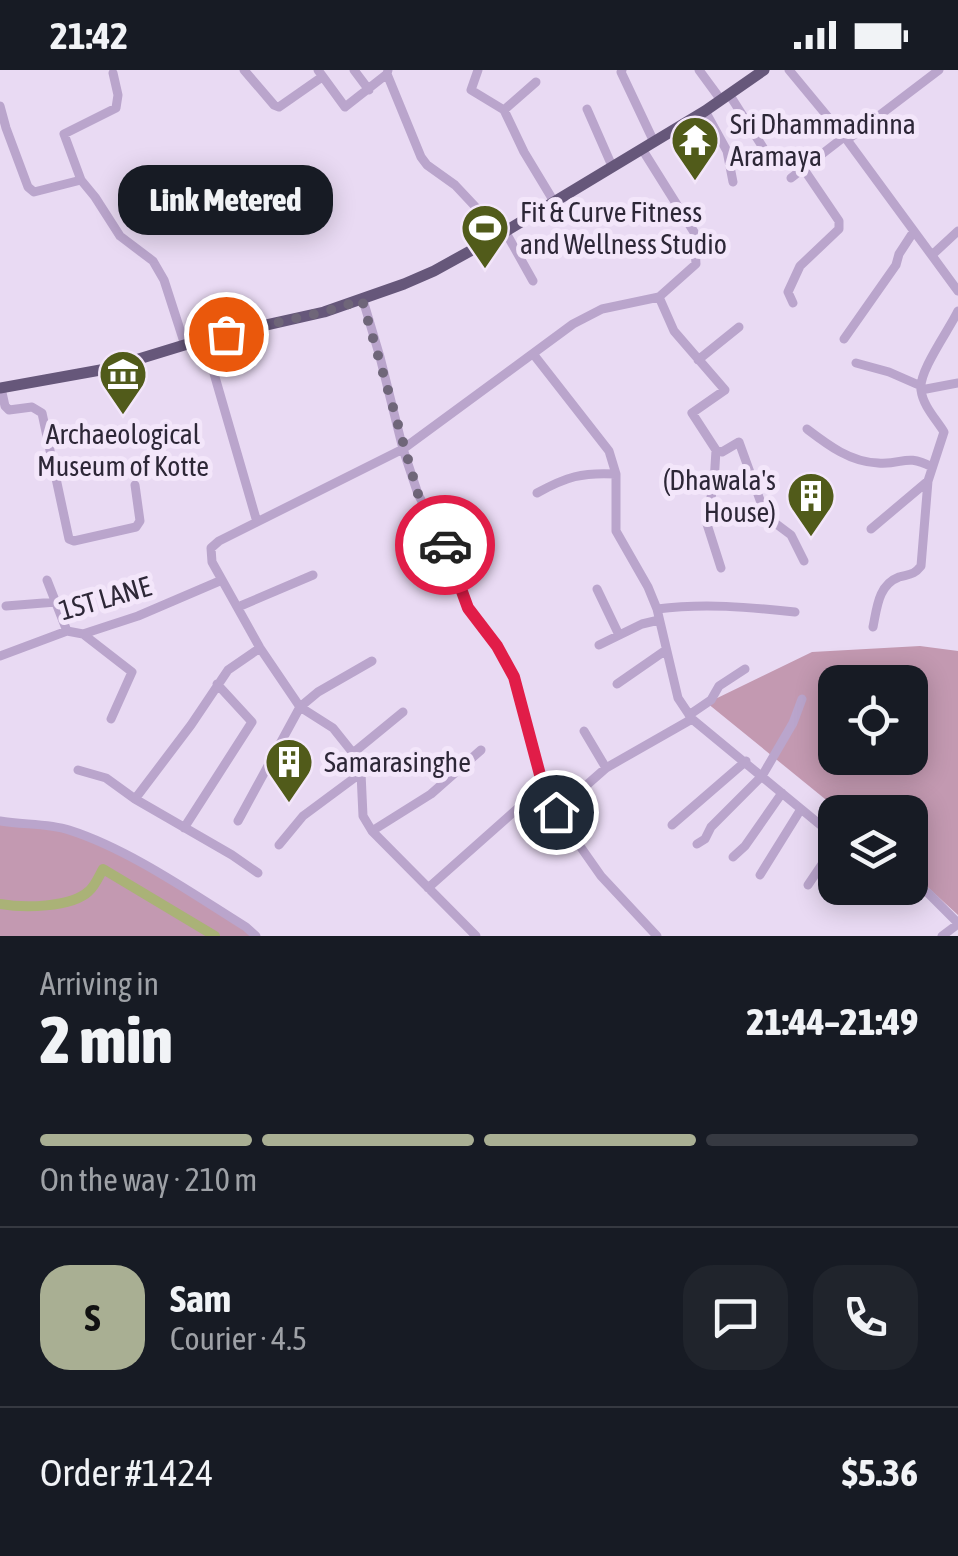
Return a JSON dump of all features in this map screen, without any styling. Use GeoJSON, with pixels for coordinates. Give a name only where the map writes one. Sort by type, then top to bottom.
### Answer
{"type":"FeatureCollection","features":[{"type":"Feature","properties":{"kind":"main road"},"geometry":{"type":"LineString","coordinates":[[0,388],[106,369],[204,339],[324,312],[434,270],[705,111],[756,72]]}},
{"type":"Feature","properties":{"kind":"street"},"geometry":{"type":"LineString","coordinates":[[244,70],[279,107],[320,73],[345,107],[388,72],[421,157],[503,232],[533,281]]}},
{"type":"Feature","properties":{"kind":"street"},"geometry":{"type":"LineString","coordinates":[[354,70],[369,90]]}},
{"type":"Feature","properties":{"kind":"street"},"geometry":{"type":"LineString","coordinates":[[478,70],[471,90],[504,110],[553,200]]}},
{"type":"Feature","properties":{"kind":"street"},"geometry":{"type":"LineString","coordinates":[[476,936],[464,932],[428,888],[372,831],[363,816],[361,773],[353,753],[333,728],[300,707],[260,648],[212,562],[211,548],[219,540],[403,449],[573,324],[602,309],[659,297],[696,264],[694,232],[648,146],[622,70]]}},
{"type":"Feature","properties":{"kind":"street"},"geometry":{"type":"LineString","coordinates":[[699,70],[725,97],[768,157]]}},
{"type":"Feature","properties":{"kind":"street"},"geometry":{"type":"LineString","coordinates":[[789,70],[845,138],[958,291]]}},
{"type":"Feature","properties":{"kind":"street"},"geometry":{"type":"LineString","coordinates":[[791,178],[938,70]]}},
{"type":"Feature","properties":{"kind":"street"},"geometry":{"type":"LineString","coordinates":[[113,73],[118,96],[116,108],[64,134],[81,180],[120,236],[153,261],[164,280],[185,346]]}},
{"type":"Feature","properties":{"kind":"street"},"geometry":{"type":"LineString","coordinates":[[504,110],[536,82]]}},
{"type":"Feature","properties":{"kind":"street"},"geometry":{"type":"LineString","coordinates":[[0,106],[31,190],[81,180]]}},
{"type":"Feature","properties":{"kind":"street"},"geometry":{"type":"LineString","coordinates":[[586,109],[612,166]]}},
{"type":"Feature","properties":{"kind":"street"},"geometry":{"type":"LineString","coordinates":[[705,111],[727,152],[732,182]]}},
{"type":"Feature","properties":{"kind":"street"},"geometry":{"type":"LineString","coordinates":[[793,304],[788,292],[800,266],[839,229],[839,221],[803,168]]}},
{"type":"Feature","properties":{"kind":"street"},"geometry":{"type":"LineString","coordinates":[[932,255],[958,231]]}},
{"type":"Feature","properties":{"kind":"street"},"geometry":{"type":"LineString","coordinates":[[844,339],[914,232]]}},
{"type":"Feature","properties":{"kind":"street"},"geometry":{"type":"LineString","coordinates":[[948,278],[958,268]]}},
{"type":"Feature","properties":{"kind":"street"},"geometry":{"type":"LineString","coordinates":[[659,297],[674,331],[726,390],[692,413],[716,450],[706,521],[720,568]]}},
{"type":"Feature","properties":{"kind":"street"},"geometry":{"type":"LineString","coordinates":[[362,300],[418,494],[450,553],[468,608],[497,646],[514,677],[543,786],[556,812],[601,876],[656,936]]}},
{"type":"Feature","properties":{"kind":"street"},"geometry":{"type":"LineString","coordinates":[[872,627],[886,585],[914,574],[921,566],[928,481],[944,432],[926,406],[921,388],[924,370],[958,311]]}},
{"type":"Feature","properties":{"kind":"street"},"geometry":{"type":"LineString","coordinates":[[698,360],[739,326]]}},
{"type":"Feature","properties":{"kind":"street"},"geometry":{"type":"LineString","coordinates":[[204,339],[257,522]]}},
{"type":"Feature","properties":{"kind":"street"},"geometry":{"type":"LineString","coordinates":[[534,355],[610,451],[616,474],[616,530],[657,608],[678,698],[691,717],[818,822]]}},
{"type":"Feature","properties":{"kind":"street"},"geometry":{"type":"LineString","coordinates":[[856,364],[889,372],[921,388],[958,384]]}},
{"type":"Feature","properties":{"kind":"street"},"geometry":{"type":"LineString","coordinates":[[0,388],[9,410],[32,407],[42,413],[69,539],[136,527],[140,521],[135,485]]}},
{"type":"Feature","properties":{"kind":"street"},"geometry":{"type":"LineString","coordinates":[[807,429],[832,448],[858,460],[879,464],[916,459],[932,468]]}},
{"type":"Feature","properties":{"kind":"street"},"geometry":{"type":"LineString","coordinates":[[944,436],[958,440]]}},
{"type":"Feature","properties":{"kind":"street"},"geometry":{"type":"LineString","coordinates":[[716,450],[722,452],[739,442],[764,511],[792,536],[804,561]]}},
{"type":"Feature","properties":{"kind":"street"},"geometry":{"type":"LineString","coordinates":[[536,493],[587,472],[616,474]]}},
{"type":"Feature","properties":{"kind":"street"},"geometry":{"type":"LineString","coordinates":[[871,530],[928,481]]}},
{"type":"Feature","properties":{"kind":"street"},"geometry":{"type":"LineString","coordinates":[[238,607],[312,575]]}},
{"type":"Feature","properties":{"kind":"street"},"geometry":{"type":"LineString","coordinates":[[47,580],[67,631]]}},
{"type":"Feature","properties":{"kind":"street","name":"1ST LANE"},"geometry":{"type":"LineString","coordinates":[[0,656],[67,631],[83,634],[138,616],[222,580]]}},
{"type":"Feature","properties":{"kind":"street"},"geometry":{"type":"LineString","coordinates":[[596,589],[618,635]]}},
{"type":"Feature","properties":{"kind":"street"},"geometry":{"type":"LineString","coordinates":[[6,606],[56,602]]}},
{"type":"Feature","properties":{"kind":"street"},"geometry":{"type":"LineString","coordinates":[[657,608],[736,605],[794,612]]}},
{"type":"Feature","properties":{"kind":"street"},"geometry":{"type":"LineString","coordinates":[[599,645],[659,620]]}},
{"type":"Feature","properties":{"kind":"street"},"geometry":{"type":"LineString","coordinates":[[83,634],[132,672],[110,719]]}},
{"type":"Feature","properties":{"kind":"street"},"geometry":{"type":"LineString","coordinates":[[135,799],[228,670],[260,648]]}},
{"type":"Feature","properties":{"kind":"street"},"geometry":{"type":"LineString","coordinates":[[616,684],[666,650]]}},
{"type":"Feature","properties":{"kind":"street"},"geometry":{"type":"LineString","coordinates":[[238,821],[300,707],[318,692],[372,662]]}},
{"type":"Feature","properties":{"kind":"street"},"geometry":{"type":"LineString","coordinates":[[556,812],[606,768],[691,717],[711,700],[719,686],[744,669]]}},
{"type":"Feature","properties":{"kind":"street"},"geometry":{"type":"LineString","coordinates":[[184,828],[252,722],[217,684]]}},
{"type":"Feature","properties":{"kind":"street"},"geometry":{"type":"LineString","coordinates":[[697,844],[762,776],[802,698]]}},
{"type":"Feature","properties":{"kind":"street"},"geometry":{"type":"LineString","coordinates":[[353,753],[403,712]]}},
{"type":"Feature","properties":{"kind":"street"},"geometry":{"type":"LineString","coordinates":[[584,731],[606,768]]}},
{"type":"Feature","properties":{"kind":"street"},"geometry":{"type":"LineString","coordinates":[[372,831],[431,794],[481,750]]}},
{"type":"Feature","properties":{"kind":"street"},"geometry":{"type":"LineString","coordinates":[[672,825],[746,762]]}},
{"type":"Feature","properties":{"kind":"street"},"geometry":{"type":"LineString","coordinates":[[78,770],[106,778],[135,799],[232,854],[258,874]]}},
{"type":"Feature","properties":{"kind":"street"},"geometry":{"type":"LineString","coordinates":[[279,845],[303,816],[361,773]]}},
{"type":"Feature","properties":{"kind":"street"},"geometry":{"type":"LineString","coordinates":[[428,888],[543,786]]}},
{"type":"Feature","properties":{"kind":"street"},"geometry":{"type":"LineString","coordinates":[[733,856],[745,846],[782,793]]}},
{"type":"Feature","properties":{"kind":"street"},"geometry":{"type":"LineString","coordinates":[[760,875],[801,808]]}},
{"type":"Feature","properties":{"kind":"street"},"geometry":{"type":"LineString","coordinates":[[0,821],[64,828],[88,836],[140,863],[256,936]]}},
{"type":"Feature","properties":{"kind":"street"},"geometry":{"type":"LineString","coordinates":[[808,885],[818,870]]}},
{"type":"Feature","properties":{"kind":"street"},"geometry":{"type":"LineString","coordinates":[[928,893],[958,924],[942,936]]}},
{"type":"Feature","properties":{"kind":"shaded area"},"geometry":{"type":"Polygon","coordinates":[[[920,646],[958,651],[958,915],[928,888],[928,795],[820,795],[707,703],[812,652],[920,646]]]}},
{"type":"Feature","properties":{"kind":"shaded area"},"geometry":{"type":"Polygon","coordinates":[[[0,821],[64,828],[140,863],[256,936],[0,936],[0,821]]]}},
{"type":"Feature","properties":{"kind":"waterway"},"geometry":{"type":"LineString","coordinates":[[0,904],[34,906],[71,901],[91,889],[103,869],[215,936]]}},
{"type":"Feature","properties":{"kind":"way so far"},"geometry":{"type":"LineString","coordinates":[[226,334],[362,300],[418,494],[445,545]]}},
{"type":"Feature","properties":{"kind":"place","name":"Sri Dhammadinna Aramaya"},"geometry":{"type":"Point","coordinates":[695,182]}},
{"type":"Feature","properties":{"kind":"place","name":"Fit & Curve Fitness and Wellness Studio"},"geometry":{"type":"Point","coordinates":[485,270]}},
{"type":"Feature","properties":{"kind":"place","name":"Link Metered"},"geometry":{"type":"Point","coordinates":[226,334]}},
{"type":"Feature","properties":{"kind":"place","name":"Archaeological Museum of Kotte"},"geometry":{"type":"Point","coordinates":[123,416]}},
{"type":"Feature","properties":{"kind":"place","name":"(Dhawala's House)"},"geometry":{"type":"Point","coordinates":[811,538]}},
{"type":"Feature","properties":{"kind":"place","name":"Samarasinghe"},"geometry":{"type":"Point","coordinates":[289,804]}},
{"type":"Feature","properties":{"kind":"route"},"geometry":{"type":"LineString","coordinates":[[445,545],[468,608],[497,646],[514,677],[543,786],[556,812]]}}]}
